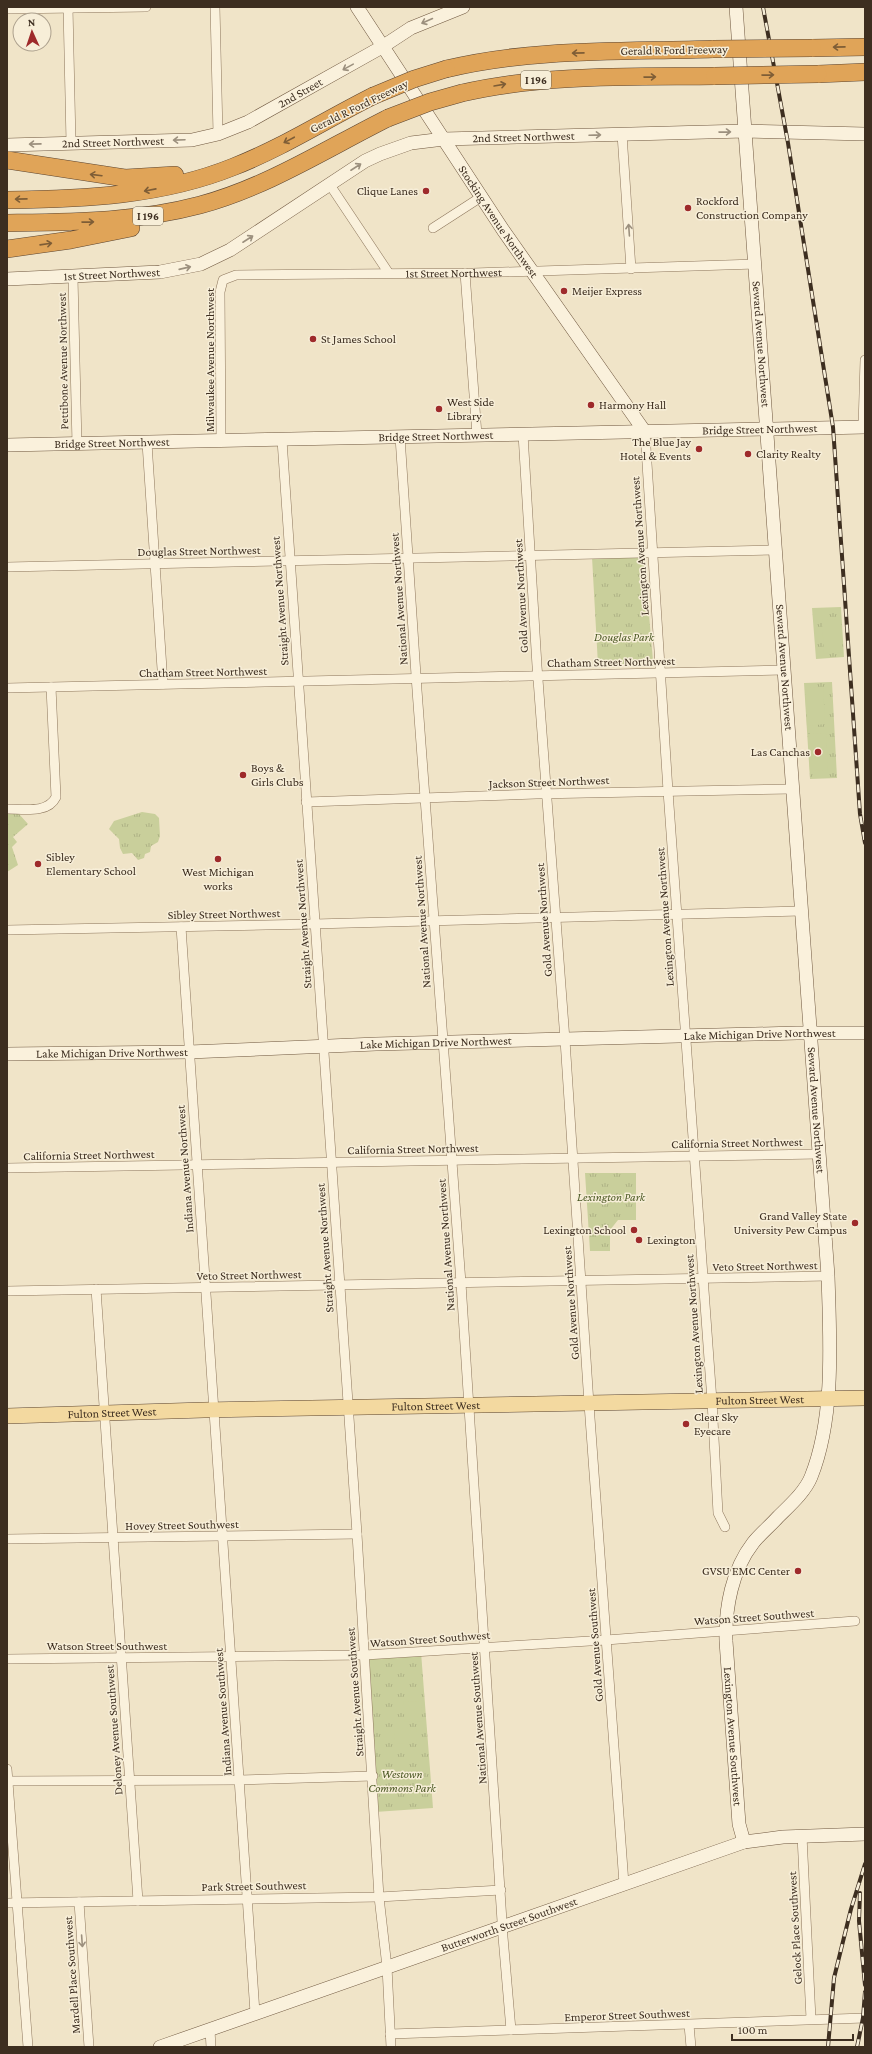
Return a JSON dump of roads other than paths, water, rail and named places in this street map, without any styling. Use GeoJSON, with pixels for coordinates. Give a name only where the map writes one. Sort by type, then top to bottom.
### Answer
{"type":"FeatureCollection","features":[{"type":"Feature","properties":{"kind":"highway","name":"Gerald R Ford Freeway"},"geometry":{"type":"LineString","coordinates":[[7,200],[94,197],[140,192],[202,178],[232,168],[267,152],[373,96],[414,79],[446,69],[485,60],[528,55],[713,49],[865,47]]}},
{"type":"Feature","properties":{"kind":"highway","name":"Gerald R Ford Freeway"},"geometry":{"type":"LineString","coordinates":[[7,223],[95,222],[164,214],[215,200],[283,173],[388,118],[430,102],[462,93],[506,84],[542,80],[865,72]]}},
{"type":"Feature","properties":{"kind":"highway"},"geometry":{"type":"LineString","coordinates":[[7,160],[125,178],[153,178],[194,171],[267,152]]}},
{"type":"Feature","properties":{"kind":"highway"},"geometry":{"type":"LineString","coordinates":[[7,249],[122,230],[222,206],[278,183],[283,173]]}},
{"type":"Feature","properties":{"kind":"main road","name":"Fulton Street West"},"geometry":{"type":"LineString","coordinates":[[7,1416],[348,1407],[865,1398]]}},
{"type":"Feature","properties":{"kind":"street"},"geometry":{"type":"LineString","coordinates":[[7,9],[146,7]]}},
{"type":"Feature","properties":{"kind":"street"},"geometry":{"type":"LineString","coordinates":[[215,7],[218,134]]}},
{"type":"Feature","properties":{"kind":"street","name":"Stocking Avenue Northwest"},"geometry":{"type":"LineString","coordinates":[[357,7],[481,197],[532,272],[646,432]]}},
{"type":"Feature","properties":{"kind":"street"},"geometry":{"type":"LineString","coordinates":[[382,47],[411,28],[463,7]]}},
{"type":"Feature","properties":{"kind":"street","name":"Seward Avenue Northwest"},"geometry":{"type":"LineString","coordinates":[[736,7],[768,428],[783,670],[828,1276],[830,1342],[827,1399]]}},
{"type":"Feature","properties":{"kind":"street"},"geometry":{"type":"LineString","coordinates":[[68,8],[71,143]]}},
{"type":"Feature","properties":{"kind":"street","name":"2nd Street"},"geometry":{"type":"LineString","coordinates":[[218,134],[277,107],[382,47]]}},
{"type":"Feature","properties":{"kind":"street","name":"2nd Street Northwest"},"geometry":{"type":"LineString","coordinates":[[214,259],[265,228],[365,161],[392,148],[411,143],[444,139],[745,131],[865,134]]}},
{"type":"Feature","properties":{"kind":"street","name":"2nd Street Northwest"},"geometry":{"type":"LineString","coordinates":[[7,145],[192,140],[218,134]]}},
{"type":"Feature","properties":{"kind":"street"},"geometry":{"type":"LineString","coordinates":[[622,134],[631,269]]}},
{"type":"Feature","properties":{"kind":"street"},"geometry":{"type":"LineString","coordinates":[[330,185],[388,272]]}},
{"type":"Feature","properties":{"kind":"street"},"geometry":{"type":"LineString","coordinates":[[433,228],[481,197]]}},
{"type":"Feature","properties":{"kind":"street","name":"1st Street Northwest"},"geometry":{"type":"LineString","coordinates":[[7,279],[175,271],[214,259]]}},
{"type":"Feature","properties":{"kind":"street","name":"1st Street Northwest"},"geometry":{"type":"LineString","coordinates":[[224,280],[236,275],[388,272],[532,272],[756,264]]}},
{"type":"Feature","properties":{"kind":"street"},"geometry":{"type":"LineString","coordinates":[[465,273],[477,435]]}},
{"type":"Feature","properties":{"kind":"street","name":"Pettibone Avenue Northwest"},"geometry":{"type":"LineString","coordinates":[[73,277],[77,444]]}},
{"type":"Feature","properties":{"kind":"street","name":"Milwaukee Avenue Northwest"},"geometry":{"type":"LineString","coordinates":[[221,441],[220,292],[224,280]]}},
{"type":"Feature","properties":{"kind":"street"},"geometry":{"type":"LineString","coordinates":[[864,427],[865,360]]}},
{"type":"Feature","properties":{"kind":"street","name":"Bridge Street Northwest"},"geometry":{"type":"LineString","coordinates":[[7,445],[864,427]]}},
{"type":"Feature","properties":{"kind":"street","name":"Lexington Avenue Northwest"},"geometry":{"type":"LineString","coordinates":[[646,432],[652,554],[668,791],[678,915],[693,1156],[712,1401]]}},
{"type":"Feature","properties":{"kind":"street","name":"Gold Avenue Northwest"},"geometry":{"type":"LineString","coordinates":[[522,434],[589,1404]]}},
{"type":"Feature","properties":{"kind":"street","name":"National Avenue Northwest"},"geometry":{"type":"LineString","coordinates":[[400,437],[416,678],[461,1283],[468,1406]]}},
{"type":"Feature","properties":{"kind":"street","name":"Straight Avenue Northwest"},"geometry":{"type":"LineString","coordinates":[[282,440],[348,1407]]}},
{"type":"Feature","properties":{"kind":"street"},"geometry":{"type":"LineString","coordinates":[[147,443],[163,684]]}},
{"type":"Feature","properties":{"kind":"street","name":"Douglas Street Northwest"},"geometry":{"type":"LineString","coordinates":[[7,567],[530,557],[776,550]]}},
{"type":"Feature","properties":{"kind":"street","name":"Chatham Street Northwest"},"geometry":{"type":"LineString","coordinates":[[7,688],[783,670]]}},
{"type":"Feature","properties":{"kind":"street"},"geometry":{"type":"LineString","coordinates":[[7,809],[36,809],[50,806],[56,797],[51,687]]}},
{"type":"Feature","properties":{"kind":"street","name":"Jackson Street Northwest"},"geometry":{"type":"LineString","coordinates":[[306,802],[792,788]]}},
{"type":"Feature","properties":{"kind":"street","name":"Sibley Street Northwest"},"geometry":{"type":"LineString","coordinates":[[7,930],[314,924],[801,911]]}},
{"type":"Feature","properties":{"kind":"street","name":"Indiana Avenue Northwest"},"geometry":{"type":"LineString","coordinates":[[181,927],[214,1410]]}},
{"type":"Feature","properties":{"kind":"street","name":"Lake Michigan Drive Northwest"},"geometry":{"type":"LineString","coordinates":[[7,1054],[189,1052],[443,1042],[865,1033]]}},
{"type":"Feature","properties":{"kind":"street","name":"California Street Northwest"},"geometry":{"type":"LineString","coordinates":[[7,1168],[819,1154]]}},
{"type":"Feature","properties":{"kind":"street","name":"Veto Street Northwest"},"geometry":{"type":"LineString","coordinates":[[7,1291],[828,1276]]}},
{"type":"Feature","properties":{"kind":"street","name":"Deloney Avenue Southwest"},"geometry":{"type":"LineString","coordinates":[[96,1289],[138,1900]]}},
{"type":"Feature","properties":{"kind":"street","name":"Lexington Avenue Southwest"},"geometry":{"type":"LineString","coordinates":[[744,1842],[739,1824],[725,1630],[730,1596],[738,1567],[752,1544],[791,1503],[810,1479],[819,1452],[827,1399]]}},
{"type":"Feature","properties":{"kind":"street"},"geometry":{"type":"LineString","coordinates":[[712,1401],[718,1513],[725,1527]]}},
{"type":"Feature","properties":{"kind":"street","name":"Gold Avenue Southwest"},"geometry":{"type":"LineString","coordinates":[[589,1404],[624,1884]]}},
{"type":"Feature","properties":{"kind":"street","name":"National Avenue Southwest"},"geometry":{"type":"LineString","coordinates":[[468,1406],[511,2030]]}},
{"type":"Feature","properties":{"kind":"street","name":"Straight Avenue Southwest"},"geometry":{"type":"LineString","coordinates":[[348,1407],[373,1776],[379,1897],[387,1967],[391,2047]]}},
{"type":"Feature","properties":{"kind":"street","name":"Indiana Avenue Southwest"},"geometry":{"type":"LineString","coordinates":[[214,1410],[255,2013]]}},
{"type":"Feature","properties":{"kind":"street","name":"Hovey Street Southwest"},"geometry":{"type":"LineString","coordinates":[[7,1539],[357,1534]]}},
{"type":"Feature","properties":{"kind":"street","name":"Watson Street Southwest"},"geometry":{"type":"LineString","coordinates":[[7,1659],[365,1655],[606,1640],[855,1621]]}},
{"type":"Feature","properties":{"kind":"street"},"geometry":{"type":"LineString","coordinates":[[7,1770],[12,1903],[28,2047]]}},
{"type":"Feature","properties":{"kind":"street"},"geometry":{"type":"LineString","coordinates":[[7,1781],[129,1779],[240,1780],[373,1776]]}},
{"type":"Feature","properties":{"kind":"street","name":"Butterworth Street Southwest"},"geometry":{"type":"LineString","coordinates":[[160,2047],[744,1842],[802,1836],[865,1834]]}},
{"type":"Feature","properties":{"kind":"street","name":"Gelock Place Southwest"},"geometry":{"type":"LineString","coordinates":[[802,1836],[811,2019]]}},
{"type":"Feature","properties":{"kind":"street","name":"Park Street Southwest"},"geometry":{"type":"LineString","coordinates":[[12,1903],[379,1897],[501,1890]]}},
{"type":"Feature","properties":{"kind":"street","name":"Mardell Place Southwest"},"geometry":{"type":"LineString","coordinates":[[79,1902],[89,2047]]}},
{"type":"Feature","properties":{"kind":"street","name":"Emperor Street Southwest"},"geometry":{"type":"LineString","coordinates":[[390,2034],[865,2018]]}},
{"type":"Feature","properties":{"kind":"street"},"geometry":{"type":"LineString","coordinates":[[689,2025],[691,2047]]}},
{"type":"Feature","properties":{"kind":"street"},"geometry":{"type":"LineString","coordinates":[[210,2030],[211,2047]]}},
{"type":"Feature","properties":{"kind":"railway"},"geometry":{"type":"LineString","coordinates":[[763,7],[788,143],[833,427],[860,814],[865,843]]}},
{"type":"Feature","properties":{"kind":"railway"},"geometry":{"type":"LineString","coordinates":[[828,2047],[834,1978],[851,1909],[865,1864]]}},
{"type":"Feature","properties":{"kind":"railway"},"geometry":{"type":"LineString","coordinates":[[860,1893],[859,1921],[865,1985]]}},
{"type":"Feature","properties":{"kind":"railway"},"geometry":{"type":"LineString","coordinates":[[857,2047],[863,2018],[865,1992]]}},
{"type":"Feature","properties":{"kind":"place","name":"Clique Lanes"},"geometry":{"type":"Point","coordinates":[426,191]}},
{"type":"Feature","properties":{"kind":"place","name":"Rockford Construction Company"},"geometry":{"type":"Point","coordinates":[688,208]}},
{"type":"Feature","properties":{"kind":"place","name":"Meijer Express"},"geometry":{"type":"Point","coordinates":[564,291]}},
{"type":"Feature","properties":{"kind":"place","name":"St James School"},"geometry":{"type":"Point","coordinates":[313,339]}},
{"type":"Feature","properties":{"kind":"place","name":"Harmony Hall"},"geometry":{"type":"Point","coordinates":[591,405]}},
{"type":"Feature","properties":{"kind":"place","name":"West Side Library"},"geometry":{"type":"Point","coordinates":[439,409]}},
{"type":"Feature","properties":{"kind":"place","name":"The Blue Jay Hotel & Events"},"geometry":{"type":"Point","coordinates":[699,449]}},
{"type":"Feature","properties":{"kind":"place","name":"Clarity Realty"},"geometry":{"type":"Point","coordinates":[748,454]}},
{"type":"Feature","properties":{"kind":"place","name":"Las Canchas"},"geometry":{"type":"Point","coordinates":[818,752]}},
{"type":"Feature","properties":{"kind":"place","name":"Boys & Girls Clubs"},"geometry":{"type":"Point","coordinates":[243,775]}},
{"type":"Feature","properties":{"kind":"place","name":"West Michigan works"},"geometry":{"type":"Point","coordinates":[218,859]}},
{"type":"Feature","properties":{"kind":"place","name":"Sibley Elementary School"},"geometry":{"type":"Point","coordinates":[38,864]}},
{"type":"Feature","properties":{"kind":"place","name":"Grand Valley State University Pew Campus"},"geometry":{"type":"Point","coordinates":[855,1223]}},
{"type":"Feature","properties":{"kind":"place","name":"Lexington School"},"geometry":{"type":"Point","coordinates":[634,1230]}},
{"type":"Feature","properties":{"kind":"place","name":"Lexington"},"geometry":{"type":"Point","coordinates":[639,1240]}},
{"type":"Feature","properties":{"kind":"place","name":"Clear Sky Eyecare"},"geometry":{"type":"Point","coordinates":[686,1424]}},
{"type":"Feature","properties":{"kind":"place","name":"GVSU EMC Center"},"geometry":{"type":"Point","coordinates":[798,1571]}},
{"type":"Feature","properties":{"kind":"park label","name":"Douglas Park"},"geometry":{"type":"Point","coordinates":[624,637]}},
{"type":"Feature","properties":{"kind":"park label","name":"Lexington Park"},"geometry":{"type":"Point","coordinates":[611,1197]}},
{"type":"Feature","properties":{"kind":"park label","name":"Westown Commons Park"},"geometry":{"type":"Point","coordinates":[402,1781]}}]}
